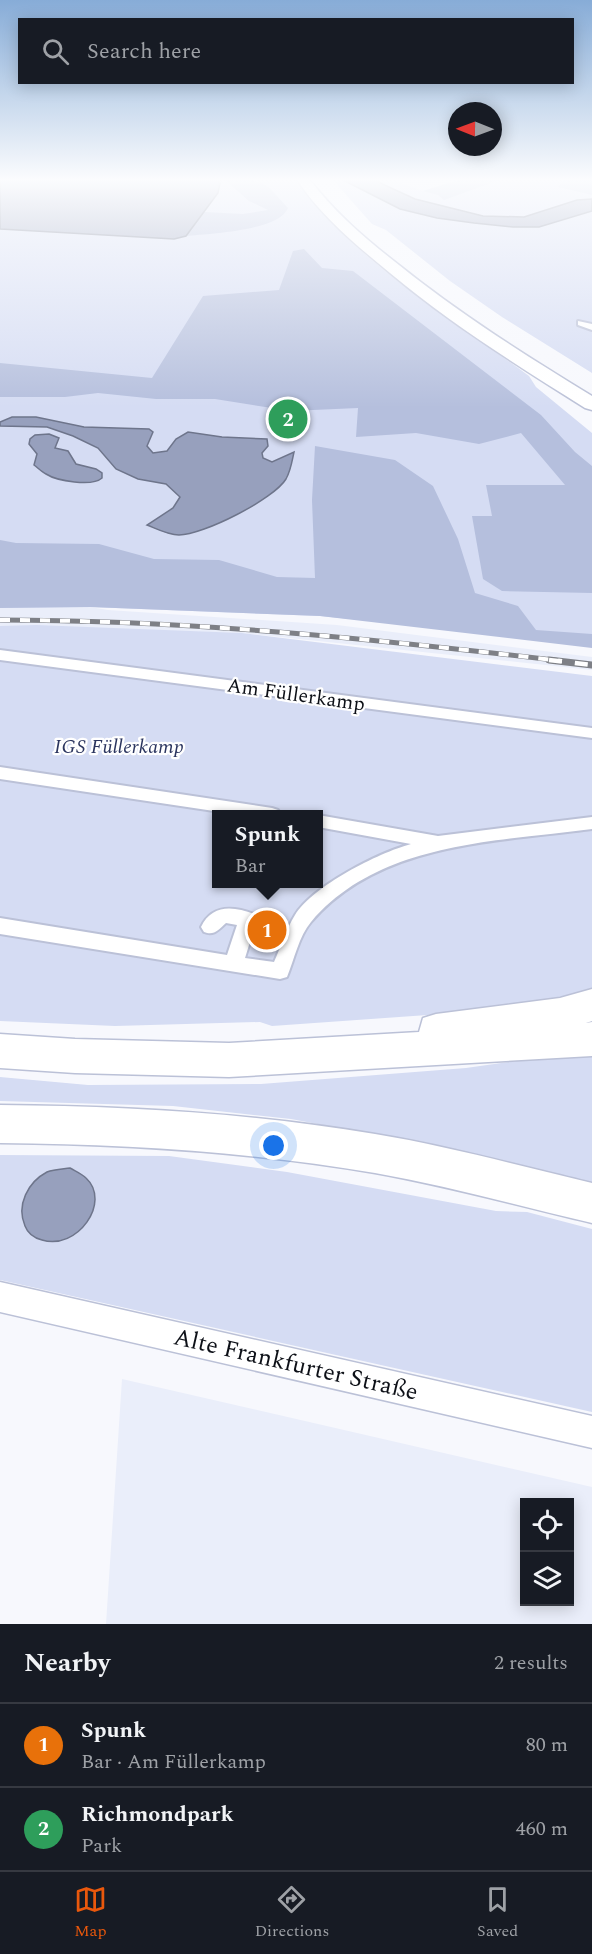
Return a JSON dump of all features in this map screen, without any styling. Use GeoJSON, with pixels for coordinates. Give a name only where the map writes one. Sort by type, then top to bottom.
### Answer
{"type":"FeatureCollection","features":[{"type":"Feature","properties":{"kind":"highway"},"geometry":{"type":"LineString","coordinates":[[378,256],[399,274],[511,353],[592,404]]}},
{"type":"Feature","properties":{"kind":"highway"},"geometry":{"type":"LineString","coordinates":[[396,256],[450,297],[592,389]]}},
{"type":"Feature","properties":{"kind":"highway"},"geometry":{"type":"LineString","coordinates":[[511,353],[592,420]]}},
{"type":"Feature","properties":{"kind":"highway"},"geometry":{"type":"LineString","coordinates":[[125,1058],[316,1043],[489,1025],[560,1014],[592,1005]]}},
{"type":"Feature","properties":{"kind":"highway"},"geometry":{"type":"LineString","coordinates":[[0,1051],[125,1058],[229,1060],[592,1039]]}},
{"type":"Feature","properties":{"kind":"highway"},"geometry":{"type":"LineString","coordinates":[[0,1124],[171,1130],[292,1142],[428,1164],[592,1203]]}},
{"type":"Feature","properties":{"kind":"street"},"geometry":{"type":"LineString","coordinates":[[581,323],[592,327]]}},
{"type":"Feature","properties":{"kind":"street","name":"Am Füllerkamp"},"geometry":{"type":"LineString","coordinates":[[0,655],[592,733]]}},
{"type":"Feature","properties":{"kind":"street"},"geometry":{"type":"LineString","coordinates":[[0,773],[245,810]]}},
{"type":"Feature","properties":{"kind":"street"},"geometry":{"type":"LineString","coordinates":[[323,822],[440,842]]}},
{"type":"Feature","properties":{"kind":"street"},"geometry":{"type":"LineString","coordinates":[[0,926],[280,971],[302,919],[334,889],[355,875],[394,855],[440,842],[592,823]]}},
{"type":"Feature","properties":{"kind":"street"},"geometry":{"type":"LineString","coordinates":[[210,927],[222,915],[248,919],[233,965]]}},
{"type":"Feature","properties":{"kind":"street","name":"Alte Frankfurter Straße"},"geometry":{"type":"LineString","coordinates":[[0,1297],[592,1432]]}},
{"type":"Feature","properties":{"kind":"shaded area"},"geometry":{"type":"Polygon","coordinates":[[[291,256],[310,256],[322,268],[353,271],[541,415],[575,452],[592,466],[592,593],[502,591],[483,579],[472,516],[492,516],[486,485],[565,485],[521,433],[479,444],[416,433],[356,437],[358,408],[291,411],[215,399],[156,399],[98,393],[65,397],[0,397],[0,363],[152,378],[203,296],[279,290],[291,256]]]}},
{"type":"Feature","properties":{"kind":"shaded area"},"geometry":{"type":"Polygon","coordinates":[[[12,417],[36,417],[84,427],[149,429],[153,432],[147,446],[153,453],[167,451],[176,439],[188,432],[222,437],[267,439],[268,446],[262,453],[263,458],[272,462],[294,452],[286,479],[268,496],[220,523],[190,533],[175,535],[147,525],[173,508],[180,497],[166,484],[138,479],[116,469],[98,448],[73,436],[47,427],[0,426],[0,422],[12,417]]]}},
{"type":"Feature","properties":{"kind":"shaded area"},"geometry":{"type":"Polygon","coordinates":[[[49,434],[59,438],[55,448],[68,451],[76,464],[96,469],[102,473],[102,478],[83,483],[66,481],[51,477],[34,465],[37,454],[29,444],[30,439],[35,435],[49,434]]]}},
{"type":"Feature","properties":{"kind":"shaded area"},"geometry":{"type":"Polygon","coordinates":[[[315,446],[395,460],[433,486],[458,539],[475,593],[518,606],[536,630],[592,634],[592,648],[320,616],[90,607],[0,608],[0,540],[16,543],[99,544],[154,559],[219,560],[277,577],[315,578],[312,500],[315,446]]]}},
{"type":"Feature","properties":{"kind":"shaded area"},"geometry":{"type":"Polygon","coordinates":[[[90,607],[337,625],[592,657],[592,670],[242,633],[0,626],[0,608],[90,607]]]}},
{"type":"Feature","properties":{"kind":"shaded area"},"geometry":{"type":"Polygon","coordinates":[[[70,1168],[84,1177],[93,1188],[95,1199],[93,1211],[78,1232],[67,1238],[55,1241],[36,1238],[28,1231],[23,1218],[23,1202],[29,1188],[47,1172],[70,1168]]]}},
{"type":"Feature","properties":{"kind":"shaded area"},"geometry":{"type":"Polygon","coordinates":[[[122,1379],[592,1487],[592,1624],[106,1624],[122,1379]]]}},
{"type":"Feature","properties":{"kind":"green space"},"geometry":{"type":"Polygon","coordinates":[[[0,256],[367,256],[404,286],[529,376],[536,387],[592,433],[592,643],[320,616],[90,607],[0,608],[0,256]]]}},
{"type":"Feature","properties":{"kind":"green space"},"geometry":{"type":"Polygon","coordinates":[[[418,256],[592,256],[592,373],[502,317],[418,256]]]}},
{"type":"Feature","properties":{"kind":"green space","name":"IGS Füllerkamp"},"geometry":{"type":"Polygon","coordinates":[[[36,625],[242,633],[592,676],[592,990],[498,1010],[272,1026],[260,1022],[115,1026],[0,1021],[0,626],[36,625]]]}},
{"type":"Feature","properties":{"kind":"green space"},"geometry":{"type":"Polygon","coordinates":[[[592,1053],[592,1183],[429,1145],[291,1119],[173,1106],[0,1101],[0,1077],[88,1085],[261,1084],[466,1068],[559,1055],[592,1053]]]}},
{"type":"Feature","properties":{"kind":"green space"},"geometry":{"type":"Polygon","coordinates":[[[0,1155],[169,1156],[287,1172],[496,1211],[527,1212],[592,1229],[592,1412],[0,1280],[0,1155]]]}},
{"type":"Feature","properties":{"kind":"railway"},"geometry":{"type":"LineString","coordinates":[[0,620],[141,623],[281,632],[562,661]]}},
{"type":"Feature","properties":{"kind":"railway"},"geometry":{"type":"LineString","coordinates":[[549,660],[592,665]]}},
{"type":"Feature","properties":{"kind":"place","name":"Richmondpark"},"geometry":{"type":"Point","coordinates":[288,419]}},
{"type":"Feature","properties":{"kind":"place","name":"Spunk"},"geometry":{"type":"Point","coordinates":[267,930]}}]}
